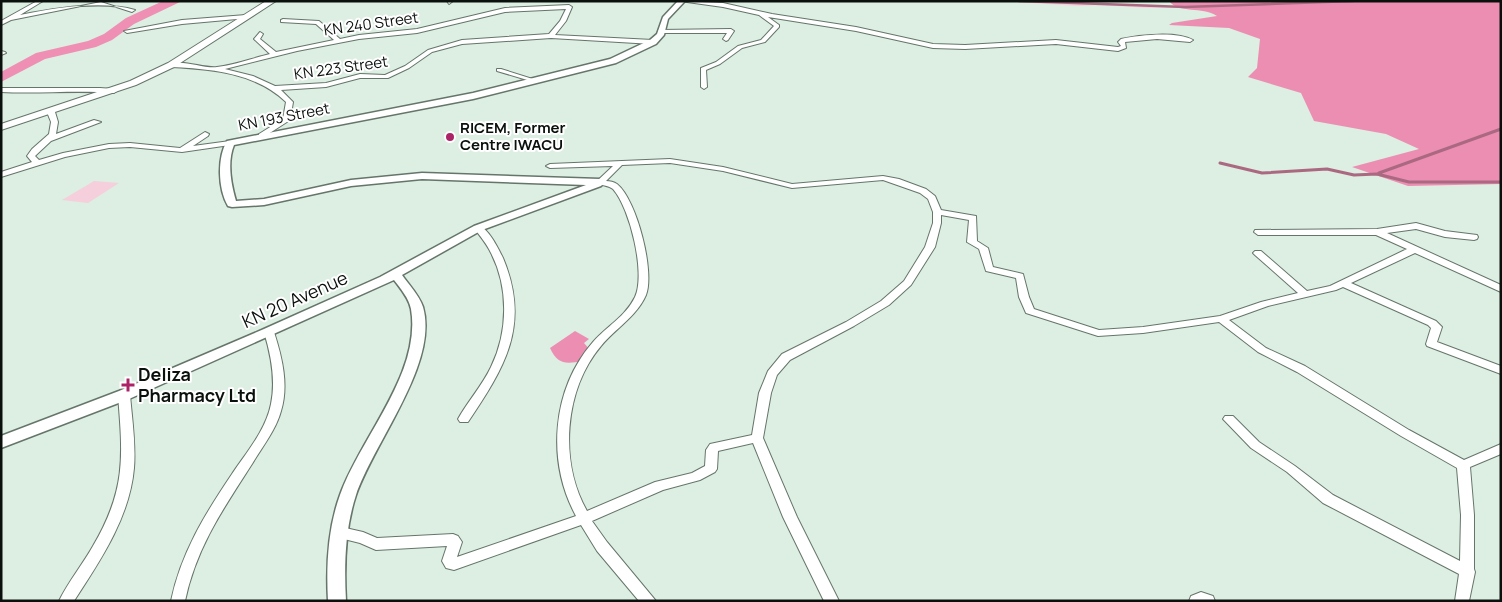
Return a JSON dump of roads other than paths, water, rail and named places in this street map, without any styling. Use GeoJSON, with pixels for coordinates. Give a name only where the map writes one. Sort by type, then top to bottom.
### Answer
{"type":"FeatureCollection","features":[{"type":"Feature","properties":{"kind":"main road"},"geometry":{"type":"LineString","coordinates":[[1,127],[114,91],[170,65],[272,1]]}},
{"type":"Feature","properties":{"kind":"street"},"geometry":{"type":"LineString","coordinates":[[1,24],[41,1]]}},
{"type":"Feature","properties":{"kind":"street"},"geometry":{"type":"LineString","coordinates":[[12,18],[101,1],[132,10]]}},
{"type":"Feature","properties":{"kind":"street"},"geometry":{"type":"LineString","coordinates":[[682,1],[724,5],[760,14],[856,29],[940,46],[1056,42],[1118,49],[1124,47],[1121,42],[1123,40],[1166,38],[1190,40]]}},
{"type":"Feature","properties":{"kind":"street","name":"KN 193 Street"},"geometry":{"type":"LineString","coordinates":[[600,182],[422,176],[351,183],[264,202],[232,204],[226,159],[230,143],[473,96],[629,56],[653,42],[660,32],[665,18],[682,1]]}},
{"type":"Feature","properties":{"kind":"street"},"geometry":{"type":"LineString","coordinates":[[741,9],[746,3]]}},
{"type":"Feature","properties":{"kind":"street","name":"KN 240 Street"},"geometry":{"type":"LineString","coordinates":[[220,68],[274,54],[339,41],[417,31],[505,10],[568,7],[563,21],[550,36]]}},
{"type":"Feature","properties":{"kind":"street"},"geometry":{"type":"LineString","coordinates":[[704,87],[703,69],[718,63],[740,47],[763,41],[775,29],[777,26],[760,14]]}},
{"type":"Feature","properties":{"kind":"street"},"geometry":{"type":"LineString","coordinates":[[127,31],[182,22],[246,17]]}},
{"type":"Feature","properties":{"kind":"street"},"geometry":{"type":"LineString","coordinates":[[283,20],[317,22],[339,41]]}},
{"type":"Feature","properties":{"kind":"street"},"geometry":{"type":"LineString","coordinates":[[660,32],[731,31],[726,38]]}},
{"type":"Feature","properties":{"kind":"street"},"geometry":{"type":"LineString","coordinates":[[260,34],[259,43],[274,54]]}},
{"type":"Feature","properties":{"kind":"street"},"geometry":{"type":"LineString","coordinates":[[550,36],[653,42]]}},
{"type":"Feature","properties":{"kind":"street","name":"KN 223 Street"},"geometry":{"type":"LineString","coordinates":[[276,88],[326,85],[360,76],[386,77],[407,67],[430,51],[462,42],[550,36]]}},
{"type":"Feature","properties":{"kind":"street"},"geometry":{"type":"LineString","coordinates":[[170,65],[220,68],[276,88],[290,102],[286,120],[262,136]]}},
{"type":"Feature","properties":{"kind":"street"},"geometry":{"type":"LineString","coordinates":[[498,70],[536,81]]}},
{"type":"Feature","properties":{"kind":"street"},"geometry":{"type":"LineString","coordinates":[[1,90],[34,91],[85,88],[114,91]]}},
{"type":"Feature","properties":{"kind":"street"},"geometry":{"type":"LineString","coordinates":[[37,163],[31,156],[33,152],[49,138],[55,128],[51,112]]}},
{"type":"Feature","properties":{"kind":"street"},"geometry":{"type":"LineString","coordinates":[[49,138],[97,122]]}},
{"type":"Feature","properties":{"kind":"street"},"geometry":{"type":"LineString","coordinates":[[182,150],[205,134]]}},
{"type":"Feature","properties":{"kind":"street"},"geometry":{"type":"LineString","coordinates":[[1,175],[71,153],[109,146],[130,145],[182,150],[230,143]]}},
{"type":"Feature","properties":{"kind":"street"},"geometry":{"type":"LineString","coordinates":[[550,166],[663,161],[697,165],[792,186],[883,178],[896,181],[928,194],[937,212],[937,223],[930,247],[913,276],[902,290],[885,303],[850,324],[795,350],[781,362],[772,374],[765,393],[757,438],[790,517],[832,601]]}},
{"type":"Feature","properties":{"kind":"street"},"geometry":{"type":"LineString","coordinates":[[600,182],[621,162]]}},
{"type":"Feature","properties":{"kind":"street"},"geometry":{"type":"LineString","coordinates":[[600,182],[613,185],[619,192],[633,222],[645,272],[643,290],[636,303],[621,321],[597,343],[584,360],[568,406],[563,439],[567,480],[582,519],[605,550],[649,601]]}},
{"type":"Feature","properties":{"kind":"street","name":"KN 20 Avenue"},"geometry":{"type":"LineString","coordinates":[[1,442],[124,395],[269,332],[396,274],[478,228],[600,182]]}},
{"type":"Feature","properties":{"kind":"street"},"geometry":{"type":"LineString","coordinates":[[937,212],[973,218],[970,240],[983,248],[987,266],[992,270],[1020,276],[1024,297],[1030,311],[1098,333],[1143,330],[1221,319],[1265,304],[1343,283],[1413,250]]}},
{"type":"Feature","properties":{"kind":"street"},"geometry":{"type":"LineString","coordinates":[[1258,232],[1377,232],[1416,226],[1445,234],[1474,237]]}},
{"type":"Feature","properties":{"kind":"street"},"geometry":{"type":"LineString","coordinates":[[464,419],[491,378],[505,348],[509,316],[507,284],[500,259],[488,238],[478,228]]}},
{"type":"Feature","properties":{"kind":"street"},"geometry":{"type":"LineString","coordinates":[[1377,232],[1501,289]]}},
{"type":"Feature","properties":{"kind":"street"},"geometry":{"type":"LineString","coordinates":[[1258,253],[1305,294]]}},
{"type":"Feature","properties":{"kind":"street"},"geometry":{"type":"LineString","coordinates":[[337,601],[336,590],[341,533],[348,496],[360,467],[409,371],[418,343],[417,307],[396,274]]}},
{"type":"Feature","properties":{"kind":"street"},"geometry":{"type":"LineString","coordinates":[[1343,283],[1435,325],[1431,344],[1501,370]]}},
{"type":"Feature","properties":{"kind":"street"},"geometry":{"type":"LineString","coordinates":[[1221,319],[1262,350],[1301,369],[1412,437],[1463,465]]}},
{"type":"Feature","properties":{"kind":"street"},"geometry":{"type":"LineString","coordinates":[[178,601],[181,578],[196,545],[266,431],[277,404],[276,364],[269,332]]}},
{"type":"Feature","properties":{"kind":"street"},"geometry":{"type":"LineString","coordinates":[[66,601],[113,520],[126,481],[128,454],[124,395]]}},
{"type":"Feature","properties":{"kind":"street"},"geometry":{"type":"LineString","coordinates":[[1229,419],[1255,445],[1291,469],[1328,499],[1468,572]]}},
{"type":"Feature","properties":{"kind":"street"},"geometry":{"type":"LineString","coordinates":[[341,533],[363,538],[376,544],[453,540],[455,542],[449,561],[451,564],[582,519],[660,486],[695,477],[711,469],[712,450],[714,447],[757,438]]}},
{"type":"Feature","properties":{"kind":"street"},"geometry":{"type":"LineString","coordinates":[[1463,465],[1501,449]]}},
{"type":"Feature","properties":{"kind":"street"},"geometry":{"type":"LineString","coordinates":[[1462,601],[1468,572],[1466,483],[1463,465]]}},
{"type":"Feature","properties":{"kind":"street"},"geometry":{"type":"LineString","coordinates":[[1196,601],[1201,598],[1208,601]]}},
{"type":"Feature","properties":{"kind":"waterway"},"geometry":{"type":"LineString","coordinates":[[1,78],[41,56],[92,44],[108,37],[130,21],[174,2],[168,1]]}},
{"type":"Feature","properties":{"kind":"waterway"},"geometry":{"type":"LineString","coordinates":[[1019,1],[1185,7],[1353,1]]}},
{"type":"Feature","properties":{"kind":"waterway"},"geometry":{"type":"LineString","coordinates":[[1379,173],[1501,129]]}},
{"type":"Feature","properties":{"kind":"waterway"},"geometry":{"type":"LineString","coordinates":[[1220,163],[1262,173],[1327,169],[1354,175],[1377,174],[1409,182],[1501,182]]}},
{"type":"Feature","properties":{"kind":"place","name":"RICEM, Former Centre IWACU"},"geometry":{"type":"Point","coordinates":[450,137]}},
{"type":"Feature","properties":{"kind":"place","name":"Deliza Pharmacy Ltd"},"geometry":{"type":"Point","coordinates":[128,385]}}]}
